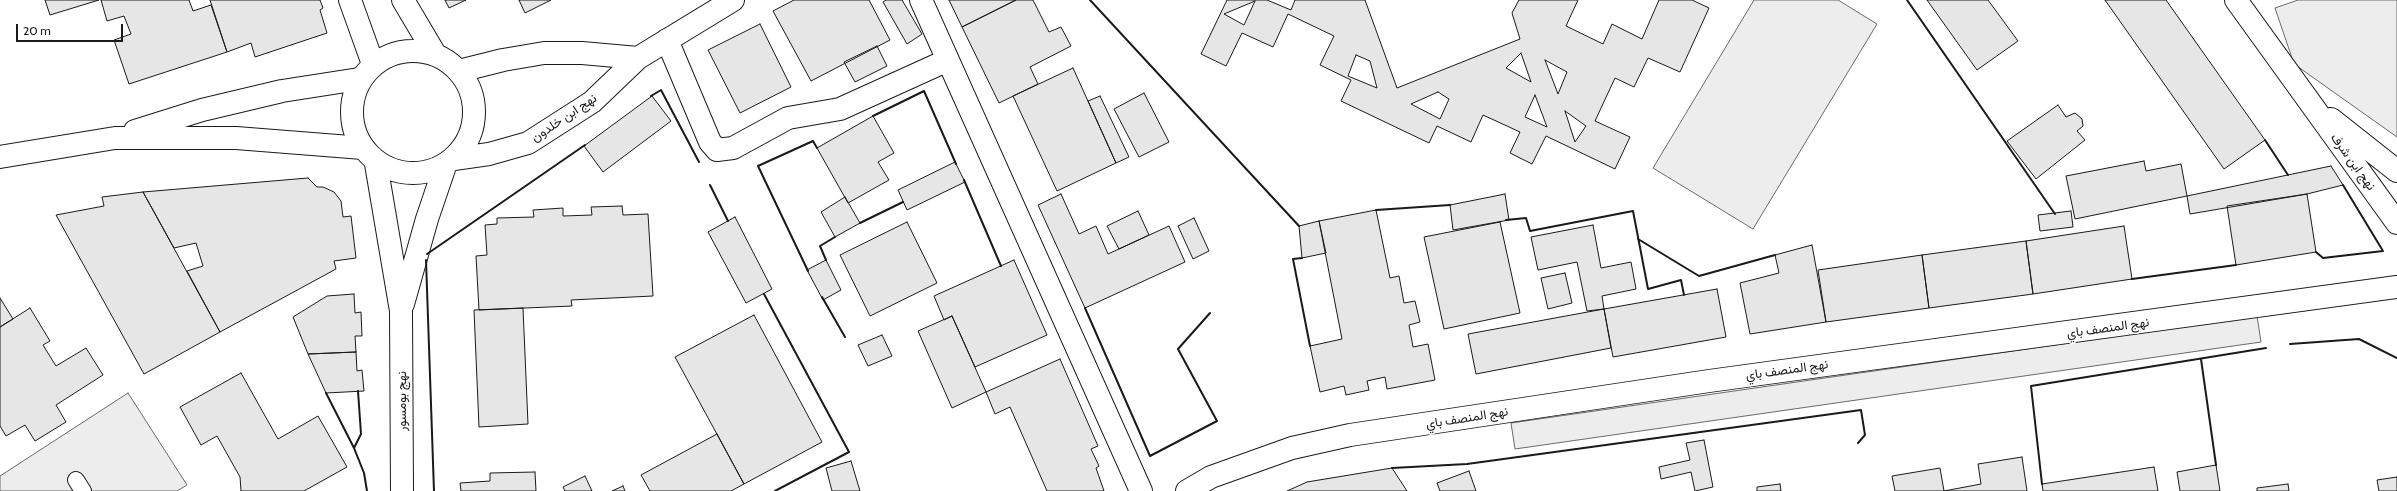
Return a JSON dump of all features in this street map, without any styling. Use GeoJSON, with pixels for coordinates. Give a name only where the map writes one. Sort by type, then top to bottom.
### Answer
{"type":"FeatureCollection","features":[{"type":"Feature","properties":{"kind":"street"},"geometry":{"type":"LineString","coordinates":[[0,157],[115,138],[202,110],[366,71],[350,0]]}},
{"type":"Feature","properties":{"kind":"street","name":"نهج بومسور"},"geometry":{"type":"LineString","coordinates":[[402,311],[427,219],[449,162],[469,138],[474,116],[471,94],[459,71],[435,54],[403,0]]}},
{"type":"Feature","properties":{"kind":"street","name":"نهج ابن خلدون"},"geometry":{"type":"LineString","coordinates":[[449,162],[489,154],[528,143],[592,102],[638,58],[733,0]]}},
{"type":"Feature","properties":{"kind":"street"},"geometry":{"type":"LineString","coordinates":[[921,0],[1141,491]]}},
{"type":"Feature","properties":{"kind":"street","name":"نهج ابن شرف"},"geometry":{"type":"LineString","coordinates":[[2236,0],[2397,223]]}},
{"type":"Feature","properties":{"kind":"street"},"geometry":{"type":"LineString","coordinates":[[667,40],[707,137],[717,150],[733,148],[788,118],[840,109],[948,60]]}},
{"type":"Feature","properties":{"kind":"street","name":"نهج بومسور"},"geometry":{"type":"LineString","coordinates":[[402,491],[402,311],[369,156],[355,126],[352,100],[366,71],[392,53],[413,50],[435,54]]}},
{"type":"Feature","properties":{"kind":"street"},"geometry":{"type":"LineString","coordinates":[[459,71],[503,60],[544,53],[582,53],[638,58]]}},
{"type":"Feature","properties":{"kind":"street","name":"نهج ابن شرف"},"geometry":{"type":"LineString","coordinates":[[2308,101],[2397,172]]}},
{"type":"Feature","properties":{"kind":"street"},"geometry":{"type":"LineString","coordinates":[[115,138],[236,138],[369,156],[398,174],[422,174],[449,162]]}},
{"type":"Feature","properties":{"kind":"street","name":"نهج المنصف باي"},"geometry":{"type":"LineString","coordinates":[[1187,491],[1211,477],[1292,448],[1350,435],[1709,381],[2397,287]]}},
{"type":"Feature","properties":{"kind":"shaded area"},"geometry":{"type":"Polygon","coordinates":[[[1754,0],[1838,0],[1877,24],[1753,229],[1653,168],[1754,0]]]}},
{"type":"Feature","properties":{"kind":"shaded area"},"geometry":{"type":"Polygon","coordinates":[[[2298,0],[2397,0],[2397,137],[2294,64],[2275,8],[2298,0]]]}},
{"type":"Feature","properties":{"kind":"shaded area"},"geometry":{"type":"Polygon","coordinates":[[[2257,316],[2261,342],[1515,449],[1511,423],[2257,316]]]}},
{"type":"Feature","properties":{"kind":"shaded area"},"geometry":{"type":"Polygon","coordinates":[[[128,393],[187,485],[177,491],[0,491],[0,476],[128,393]]]}},
{"type":"Feature","properties":{"kind":"building"},"geometry":{"type":"Polygon","coordinates":[[[45,0],[99,0],[50,15],[45,0]]]}},
{"type":"Feature","properties":{"kind":"building"},"geometry":{"type":"Polygon","coordinates":[[[101,0],[189,0],[193,11],[211,5],[227,52],[129,84],[114,40],[131,34],[124,16],[107,21],[101,0]]]}},
{"type":"Feature","properties":{"kind":"building"},"geometry":{"type":"Polygon","coordinates":[[[210,0],[320,0],[323,8],[320,10],[327,33],[255,57],[251,43],[227,52],[210,0]]]}},
{"type":"Feature","properties":{"kind":"building"},"geometry":{"type":"Polygon","coordinates":[[[445,0],[466,0],[449,8],[445,0]]]}},
{"type":"Feature","properties":{"kind":"building"},"geometry":{"type":"Polygon","coordinates":[[[519,0],[551,0],[525,13],[519,0]]]}},
{"type":"Feature","properties":{"kind":"building"},"geometry":{"type":"Polygon","coordinates":[[[794,0],[869,0],[890,40],[811,81],[773,11],[794,0]]]}},
{"type":"Feature","properties":{"kind":"building"},"geometry":{"type":"Polygon","coordinates":[[[886,0],[902,0],[922,34],[907,44],[883,2],[886,0]]]}},
{"type":"Feature","properties":{"kind":"building"},"geometry":{"type":"Polygon","coordinates":[[[949,0],[1016,0],[962,27],[949,0]]]}},
{"type":"Feature","properties":{"kind":"building"},"geometry":{"type":"Polygon","coordinates":[[[1016,0],[1033,0],[1049,32],[1061,27],[1071,46],[1030,67],[1038,84],[999,103],[962,27],[1016,0]]]}},
{"type":"Feature","properties":{"kind":"building"},"geometry":{"type":"Polygon","coordinates":[[[1227,0],[1267,0],[1291,10],[1295,0],[1365,0],[1397,88],[1520,39],[1512,13],[1519,0],[1578,0],[1566,26],[1603,44],[1612,24],[1642,39],[1659,0],[1692,0],[1709,8],[1680,72],[1648,58],[1634,87],[1615,78],[1595,121],[1630,137],[1615,169],[1546,136],[1532,164],[1510,153],[1520,132],[1483,115],[1471,142],[1437,126],[1429,143],[1341,101],[1351,80],[1320,65],[1334,36],[1288,14],[1273,47],[1242,33],[1226,66],[1201,54],[1227,0]],[[1255,1],[1224,14],[1244,25],[1255,1]],[[1521,53],[1506,68],[1531,82],[1521,53]],[[1356,55],[1348,76],[1377,88],[1370,61],[1356,55]],[[1545,60],[1558,94],[1567,72],[1545,60]],[[1438,92],[1411,104],[1440,119],[1449,99],[1438,92]],[[1535,95],[1525,117],[1547,127],[1535,95]],[[1565,111],[1575,142],[1586,126],[1565,111]]]}},
{"type":"Feature","properties":{"kind":"building"},"geometry":{"type":"Polygon","coordinates":[[[1927,0],[1988,0],[2018,41],[1977,70],[1927,0]]]}},
{"type":"Feature","properties":{"kind":"building"},"geometry":{"type":"Polygon","coordinates":[[[2105,0],[2166,0],[2265,140],[2224,169],[2105,0]]]}},
{"type":"Feature","properties":{"kind":"building"},"geometry":{"type":"Polygon","coordinates":[[[760,24],[791,87],[740,113],[708,50],[760,24]]]}},
{"type":"Feature","properties":{"kind":"building"},"geometry":{"type":"Polygon","coordinates":[[[877,46],[887,66],[855,82],[844,62],[877,46]]]}},
{"type":"Feature","properties":{"kind":"building"},"geometry":{"type":"Polygon","coordinates":[[[1073,68],[1116,163],[1057,191],[1013,96],[1073,68]]]}},
{"type":"Feature","properties":{"kind":"building"},"geometry":{"type":"Polygon","coordinates":[[[1144,93],[1169,142],[1139,157],[1114,109],[1144,93]]]}},
{"type":"Feature","properties":{"kind":"building"},"geometry":{"type":"Polygon","coordinates":[[[652,96],[671,121],[603,172],[584,146],[652,96]]]}},
{"type":"Feature","properties":{"kind":"building"},"geometry":{"type":"Polygon","coordinates":[[[1100,96],[1129,157],[1116,163],[1088,101],[1100,96]]]}},
{"type":"Feature","properties":{"kind":"building"},"geometry":{"type":"Polygon","coordinates":[[[2058,105],[2066,117],[2075,113],[2082,119],[2083,126],[2077,131],[2085,140],[2036,179],[2007,141],[2058,105]]]}},
{"type":"Feature","properties":{"kind":"building"},"geometry":{"type":"Polygon","coordinates":[[[873,116],[894,153],[878,162],[889,180],[848,203],[817,148],[873,116]]]}},
{"type":"Feature","properties":{"kind":"building"},"geometry":{"type":"Polygon","coordinates":[[[2144,161],[2146,171],[2181,164],[2187,196],[2075,219],[2066,176],[2144,161]]]}},
{"type":"Feature","properties":{"kind":"building"},"geometry":{"type":"Polygon","coordinates":[[[955,162],[965,182],[907,210],[898,190],[955,162]]]}},
{"type":"Feature","properties":{"kind":"building"},"geometry":{"type":"Polygon","coordinates":[[[2331,166],[2343,185],[2307,194],[2190,214],[2187,196],[2331,166]]]}},
{"type":"Feature","properties":{"kind":"building"},"geometry":{"type":"Polygon","coordinates":[[[308,178],[317,187],[323,187],[334,192],[341,201],[343,217],[351,216],[356,258],[334,261],[336,269],[220,332],[187,271],[203,266],[196,243],[174,248],[143,192],[308,178]]]}},
{"type":"Feature","properties":{"kind":"building"},"geometry":{"type":"Polygon","coordinates":[[[143,192],[220,332],[144,374],[56,215],[104,206],[102,197],[143,192]]]}},
{"type":"Feature","properties":{"kind":"building"},"geometry":{"type":"Polygon","coordinates":[[[1061,194],[1079,234],[1096,226],[1108,254],[1169,226],[1185,262],[1085,308],[1038,205],[1061,194]]]}},
{"type":"Feature","properties":{"kind":"building"},"geometry":{"type":"Polygon","coordinates":[[[1505,194],[1509,220],[1453,230],[1450,205],[1505,194]]]}},
{"type":"Feature","properties":{"kind":"building"},"geometry":{"type":"Polygon","coordinates":[[[2307,194],[2316,252],[2236,265],[2227,206],[2307,194]]]}},
{"type":"Feature","properties":{"kind":"building"},"geometry":{"type":"Polygon","coordinates":[[[845,197],[860,223],[835,237],[821,212],[845,197]]]}},
{"type":"Feature","properties":{"kind":"building"},"geometry":{"type":"Polygon","coordinates":[[[622,206],[623,215],[648,214],[653,296],[571,300],[572,306],[479,310],[476,256],[487,255],[485,225],[497,224],[497,218],[534,217],[533,210],[563,208],[563,216],[592,215],[591,207],[622,206]]]}},
{"type":"Feature","properties":{"kind":"building"},"geometry":{"type":"Polygon","coordinates":[[[1376,210],[1390,278],[1399,276],[1404,303],[1415,301],[1420,322],[1409,325],[1413,347],[1428,344],[1435,380],[1387,389],[1385,377],[1367,381],[1369,390],[1346,395],[1344,386],[1320,392],[1310,346],[1342,339],[1319,221],[1376,210]]]}},
{"type":"Feature","properties":{"kind":"building"},"geometry":{"type":"Polygon","coordinates":[[[1138,211],[1149,235],[1119,249],[1107,226],[1138,211]]]}},
{"type":"Feature","properties":{"kind":"building"},"geometry":{"type":"Polygon","coordinates":[[[2071,211],[2073,227],[2040,231],[2038,215],[2071,211]]]}},
{"type":"Feature","properties":{"kind":"building"},"geometry":{"type":"Polygon","coordinates":[[[735,217],[772,289],[746,303],[708,232],[735,217]]]}},
{"type":"Feature","properties":{"kind":"building"},"geometry":{"type":"Polygon","coordinates":[[[1194,218],[1209,251],[1193,259],[1178,226],[1194,218]]]}},
{"type":"Feature","properties":{"kind":"building"},"geometry":{"type":"Polygon","coordinates":[[[1319,221],[1326,253],[1302,258],[1299,226],[1319,221]]]}},
{"type":"Feature","properties":{"kind":"building"},"geometry":{"type":"Polygon","coordinates":[[[907,222],[937,283],[870,316],[840,255],[907,222]]]}},
{"type":"Feature","properties":{"kind":"building"},"geometry":{"type":"Polygon","coordinates":[[[1500,222],[1520,313],[1444,329],[1424,237],[1500,222]]]}},
{"type":"Feature","properties":{"kind":"building"},"geometry":{"type":"Polygon","coordinates":[[[1593,225],[1601,268],[1631,262],[1636,289],[1602,296],[1604,309],[1587,311],[1577,262],[1538,270],[1531,237],[1593,225]]]}},
{"type":"Feature","properties":{"kind":"building"},"geometry":{"type":"Polygon","coordinates":[[[2124,226],[2132,279],[2033,294],[2026,241],[2124,226]]]}},
{"type":"Feature","properties":{"kind":"building"},"geometry":{"type":"Polygon","coordinates":[[[2026,241],[2033,294],[1929,308],[1922,255],[2026,241]]]}},
{"type":"Feature","properties":{"kind":"building"},"geometry":{"type":"Polygon","coordinates":[[[1812,245],[1826,322],[1750,334],[1740,283],[1779,273],[1775,255],[1812,245]]]}},
{"type":"Feature","properties":{"kind":"building"},"geometry":{"type":"Polygon","coordinates":[[[1922,255],[1929,308],[1826,322],[1818,270],[1922,255]]]}},
{"type":"Feature","properties":{"kind":"building"},"geometry":{"type":"Polygon","coordinates":[[[826,260],[841,290],[823,300],[807,270],[826,260]]]}},
{"type":"Feature","properties":{"kind":"building"},"geometry":{"type":"Polygon","coordinates":[[[1014,260],[1047,335],[975,367],[952,316],[944,320],[934,296],[1014,260]]]}},
{"type":"Feature","properties":{"kind":"building"},"geometry":{"type":"Polygon","coordinates":[[[1565,273],[1572,303],[1548,309],[1541,278],[1565,273]]]}},
{"type":"Feature","properties":{"kind":"building"},"geometry":{"type":"Polygon","coordinates":[[[1717,289],[1726,337],[1613,357],[1604,309],[1717,289]]]}},
{"type":"Feature","properties":{"kind":"building"},"geometry":{"type":"Polygon","coordinates":[[[354,294],[355,313],[361,312],[362,336],[355,336],[356,352],[308,354],[293,317],[327,296],[354,294]]]}},
{"type":"Feature","properties":{"kind":"building"},"geometry":{"type":"Polygon","coordinates":[[[0,298],[13,319],[0,327],[0,298]]]}},
{"type":"Feature","properties":{"kind":"building"},"geometry":{"type":"Polygon","coordinates":[[[30,308],[50,341],[43,345],[56,366],[86,348],[103,375],[56,405],[66,422],[35,441],[25,425],[6,436],[0,426],[0,327],[30,308]]]}},
{"type":"Feature","properties":{"kind":"building"},"geometry":{"type":"Polygon","coordinates":[[[523,308],[528,424],[479,427],[474,310],[523,308]]]}},
{"type":"Feature","properties":{"kind":"building"},"geometry":{"type":"Polygon","coordinates":[[[1604,309],[1611,348],[1476,374],[1468,334],[1604,309]]]}},
{"type":"Feature","properties":{"kind":"building"},"geometry":{"type":"Polygon","coordinates":[[[754,315],[822,442],[744,484],[675,357],[754,315]]]}},
{"type":"Feature","properties":{"kind":"building"},"geometry":{"type":"Polygon","coordinates":[[[952,316],[986,392],[952,408],[918,331],[952,316]]]}},
{"type":"Feature","properties":{"kind":"building"},"geometry":{"type":"Polygon","coordinates":[[[882,335],[892,356],[868,366],[858,345],[882,335]]]}},
{"type":"Feature","properties":{"kind":"building"},"geometry":{"type":"Polygon","coordinates":[[[356,352],[357,371],[362,370],[364,391],[326,393],[308,354],[356,352]]]}},
{"type":"Feature","properties":{"kind":"building"},"geometry":{"type":"Polygon","coordinates":[[[1060,359],[1098,446],[1091,449],[1099,466],[1096,468],[1104,491],[1047,491],[1010,407],[995,414],[986,392],[1060,359]]]}},
{"type":"Feature","properties":{"kind":"building"},"geometry":{"type":"Polygon","coordinates":[[[241,373],[278,439],[318,416],[347,467],[304,491],[241,491],[240,477],[217,436],[201,445],[180,407],[241,373]]]}},
{"type":"Feature","properties":{"kind":"building"},"geometry":{"type":"Polygon","coordinates":[[[717,434],[744,484],[731,491],[650,491],[641,475],[717,434]]]}},
{"type":"Feature","properties":{"kind":"building"},"geometry":{"type":"Polygon","coordinates":[[[1704,440],[1713,487],[1695,491],[1691,472],[1661,479],[1659,467],[1690,460],[1686,443],[1704,440]]]}},
{"type":"Feature","properties":{"kind":"building"},"geometry":{"type":"Polygon","coordinates":[[[2022,457],[2027,491],[1944,491],[1981,484],[1978,464],[2022,457]]]}},
{"type":"Feature","properties":{"kind":"building"},"geometry":{"type":"Polygon","coordinates":[[[851,461],[860,491],[832,491],[826,468],[851,461]]]}},
{"type":"Feature","properties":{"kind":"building"},"geometry":{"type":"Polygon","coordinates":[[[2216,465],[2220,491],[2180,491],[2177,472],[2216,465]]]}},
{"type":"Feature","properties":{"kind":"building"},"geometry":{"type":"Polygon","coordinates":[[[2154,467],[2158,491],[2043,491],[2042,484],[2154,467]]]}},
{"type":"Feature","properties":{"kind":"building"},"geometry":{"type":"Polygon","coordinates":[[[1392,468],[1407,491],[1287,491],[1307,482],[1392,468]]]}},
{"type":"Feature","properties":{"kind":"building"},"geometry":{"type":"Polygon","coordinates":[[[1940,468],[1944,491],[1895,491],[1892,476],[1940,468]]]}},
{"type":"Feature","properties":{"kind":"building"},"geometry":{"type":"Polygon","coordinates":[[[1469,471],[1476,491],[1440,491],[1437,483],[1469,471]]]}},
{"type":"Feature","properties":{"kind":"building"},"geometry":{"type":"Polygon","coordinates":[[[535,472],[536,491],[461,491],[460,483],[490,481],[490,473],[535,472]]]}},
{"type":"Feature","properties":{"kind":"building"},"geometry":{"type":"Polygon","coordinates":[[[585,476],[592,491],[565,491],[563,487],[585,476]]]}},
{"type":"Feature","properties":{"kind":"building"},"geometry":{"type":"Polygon","coordinates":[[[2397,477],[2397,491],[2379,491],[2377,480],[2397,477]]]}},
{"type":"Feature","properties":{"kind":"building"},"geometry":{"type":"Polygon","coordinates":[[[1780,484],[1781,491],[1757,491],[1757,487],[1780,484]]]}},
{"type":"Feature","properties":{"kind":"building"},"geometry":{"type":"Polygon","coordinates":[[[2288,484],[2289,491],[2257,491],[2257,488],[2288,484]]]}},
{"type":"Feature","properties":{"kind":"building"},"geometry":{"type":"Polygon","coordinates":[[[623,486],[625,491],[612,491],[623,486]]]}},
{"type":"Feature","properties":{"kind":"wall"},"geometry":{"type":"LineString","coordinates":[[1090,0],[1299,226]]}},
{"type":"Feature","properties":{"kind":"wall"},"geometry":{"type":"LineString","coordinates":[[1907,0],[2055,214]]}},
{"type":"Feature","properties":{"kind":"wall"},"geometry":{"type":"LineString","coordinates":[[651,96],[661,90],[699,162]]}},
{"type":"Feature","properties":{"kind":"wall"},"geometry":{"type":"LineString","coordinates":[[873,116],[924,91],[956,164]]}},
{"type":"Feature","properties":{"kind":"wall"},"geometry":{"type":"LineString","coordinates":[[2265,140],[2288,175]]}},
{"type":"Feature","properties":{"kind":"wall"},"geometry":{"type":"LineString","coordinates":[[808,271],[758,166],[813,141],[817,148]]}},
{"type":"Feature","properties":{"kind":"wall"},"geometry":{"type":"LineString","coordinates":[[427,254],[585,145]]}},
{"type":"Feature","properties":{"kind":"wall"},"geometry":{"type":"LineString","coordinates":[[964,180],[1001,266]]}},
{"type":"Feature","properties":{"kind":"wall"},"geometry":{"type":"LineString","coordinates":[[710,185],[728,221]]}},
{"type":"Feature","properties":{"kind":"wall"},"geometry":{"type":"LineString","coordinates":[[2316,252],[2323,258],[2383,251],[2343,185]]}},
{"type":"Feature","properties":{"kind":"wall"},"geometry":{"type":"LineString","coordinates":[[860,223],[903,202]]}},
{"type":"Feature","properties":{"kind":"wall"},"geometry":{"type":"LineString","coordinates":[[1376,210],[1450,205]]}},
{"type":"Feature","properties":{"kind":"wall"},"geometry":{"type":"LineString","coordinates":[[1506,220],[1526,218],[1530,231],[1633,211],[1648,289],[1681,280],[1684,295]]}},
{"type":"Feature","properties":{"kind":"wall"},"geometry":{"type":"LineString","coordinates":[[826,260],[820,246],[835,237]]}},
{"type":"Feature","properties":{"kind":"wall"},"geometry":{"type":"LineString","coordinates":[[1638,239],[1699,276],[1775,255]]}},
{"type":"Feature","properties":{"kind":"wall"},"geometry":{"type":"LineString","coordinates":[[1302,258],[1293,259],[1310,346]]}},
{"type":"Feature","properties":{"kind":"wall"},"geometry":{"type":"LineString","coordinates":[[426,260],[434,491]]}},
{"type":"Feature","properties":{"kind":"wall"},"geometry":{"type":"LineString","coordinates":[[2132,279],[2236,265]]}},
{"type":"Feature","properties":{"kind":"wall"},"geometry":{"type":"LineString","coordinates":[[764,294],[849,452],[775,491]]}},
{"type":"Feature","properties":{"kind":"wall"},"geometry":{"type":"LineString","coordinates":[[822,297],[845,337]]}},
{"type":"Feature","properties":{"kind":"wall"},"geometry":{"type":"LineString","coordinates":[[1085,308],[1150,456],[1217,421],[1178,349],[1210,313]]}},
{"type":"Feature","properties":{"kind":"wall"},"geometry":{"type":"LineString","coordinates":[[2290,344],[2359,339],[2397,358]]}},
{"type":"Feature","properties":{"kind":"wall"},"geometry":{"type":"LineString","coordinates":[[2042,484],[2031,386],[2266,348]]}},
{"type":"Feature","properties":{"kind":"wall"},"geometry":{"type":"LineString","coordinates":[[2201,359],[2216,465]]}},
{"type":"Feature","properties":{"kind":"wall"},"geometry":{"type":"LineString","coordinates":[[354,448],[361,434],[358,391]]}},
{"type":"Feature","properties":{"kind":"wall"},"geometry":{"type":"LineString","coordinates":[[326,393],[354,448],[364,473],[367,491]]}},
{"type":"Feature","properties":{"kind":"wall"},"geometry":{"type":"LineString","coordinates":[[1392,468],[1467,464],[1861,410],[1865,435],[1858,443]]}}]}
